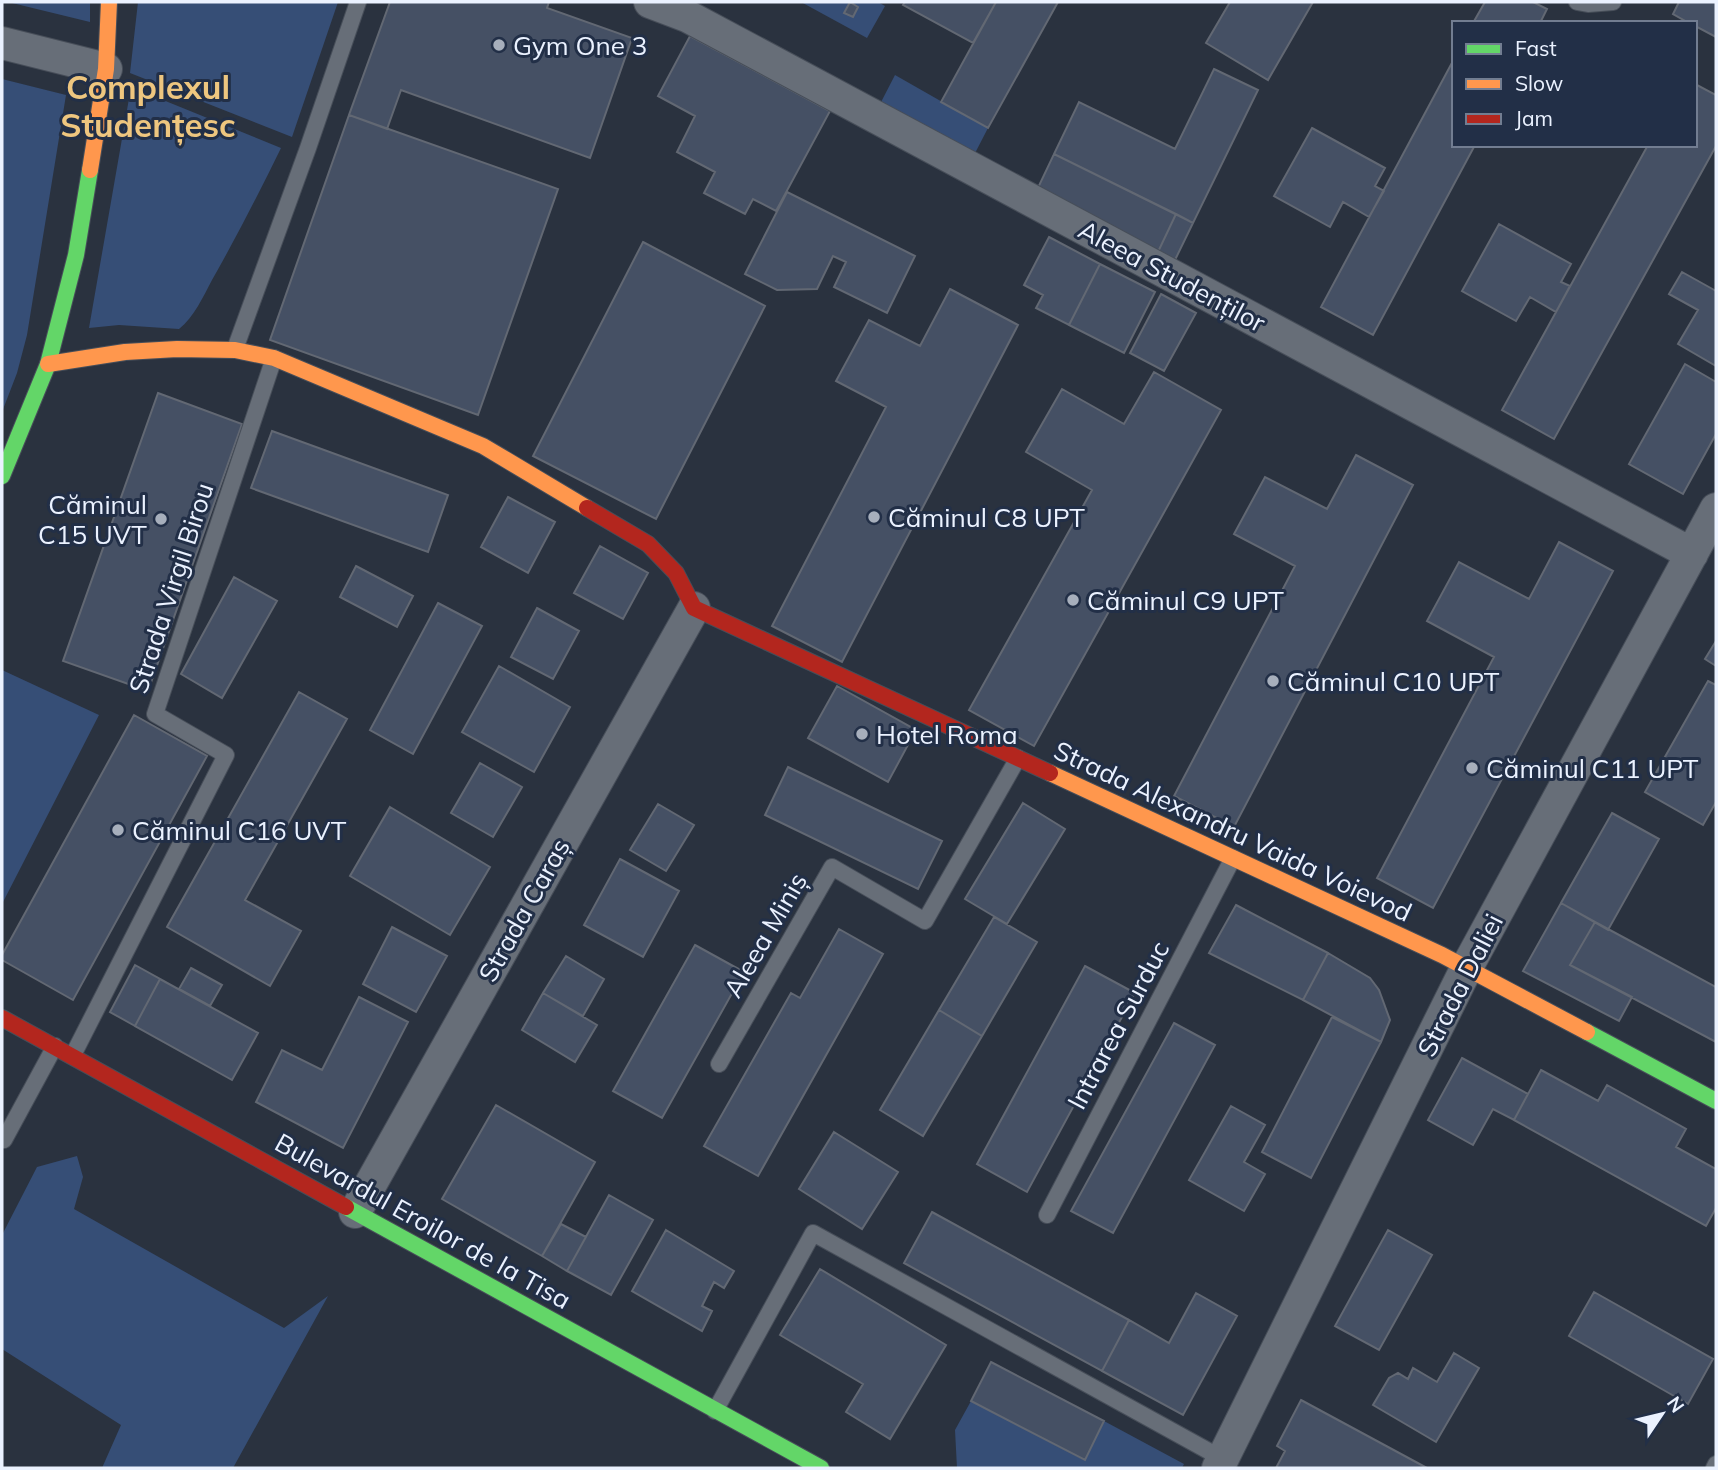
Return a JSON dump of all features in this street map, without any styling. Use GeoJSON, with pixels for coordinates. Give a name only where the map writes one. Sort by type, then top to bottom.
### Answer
{"type":"FeatureCollection","features":[{"type":"Feature","properties":{"kind":"street"},"geometry":{"type":"LineString","coordinates":[[2,476],[48,364],[76,256],[106,69],[109,2]]}},
{"type":"Feature","properties":{"kind":"street","name":"Aleea Studenților"},"geometry":{"type":"LineString","coordinates":[[650,2],[690,9],[1692,554]]}},
{"type":"Feature","properties":{"kind":"street"},"geometry":{"type":"LineString","coordinates":[[2,43],[106,69]]}},
{"type":"Feature","properties":{"kind":"street"},"geometry":{"type":"LineString","coordinates":[[48,364],[125,352],[235,350],[274,358],[484,446],[648,544],[676,573],[694,608]]}},
{"type":"Feature","properties":{"kind":"street","name":"Strada Daliei"},"geometry":{"type":"LineString","coordinates":[[1220,1464],[1467,967],[1716,509]]}},
{"type":"Feature","properties":{"kind":"street","name":"Strada Alexandru Vaida Voievod"},"geometry":{"type":"LineString","coordinates":[[694,608],[1467,967],[1716,1101]]}},
{"type":"Feature","properties":{"kind":"street","name":"Strada Caraș"},"geometry":{"type":"LineString","coordinates":[[355,1212],[694,608]]}},
{"type":"Feature","properties":{"kind":"street","name":"Bulevardul Eroilor de la Tisa"},"geometry":{"type":"LineString","coordinates":[[2,1018],[821,1468]]}},
{"type":"Feature","properties":{"kind":"lane"},"geometry":{"type":"LineString","coordinates":[[235,350],[358,2]]}},
{"type":"Feature","properties":{"kind":"lane"},"geometry":{"type":"LineString","coordinates":[[1577,2],[1613,2]]}},
{"type":"Feature","properties":{"kind":"lane","name":"Strada Virgil Birou"},"geometry":{"type":"LineString","coordinates":[[73,1055],[226,755],[155,714],[274,358]]}},
{"type":"Feature","properties":{"kind":"lane","name":"Aleea Miniș"},"geometry":{"type":"LineString","coordinates":[[719,1063],[832,867],[925,921],[1018,758]]}},
{"type":"Feature","properties":{"kind":"lane","name":"Intrarea Surduc"},"geometry":{"type":"LineString","coordinates":[[1047,1215],[1233,858]]}},
{"type":"Feature","properties":{"kind":"lane"},"geometry":{"type":"LineString","coordinates":[[2,1139],[4,1140],[55,1046]]}},
{"type":"Feature","properties":{"kind":"lane"},"geometry":{"type":"LineString","coordinates":[[715,1411],[813,1233],[1220,1464]]}},
{"type":"Feature","properties":{"kind":"shaded area"},"geometry":{"type":"Polygon","coordinates":[[[8,2],[90,2],[90,22],[8,2]]]}},
{"type":"Feature","properties":{"kind":"shaded area"},"geometry":{"type":"Polygon","coordinates":[[[138,2],[338,2],[292,137],[130,73],[138,2]]]}},
{"type":"Feature","properties":{"kind":"shaded area"},"geometry":{"type":"Polygon","coordinates":[[[801,2],[878,2],[885,6],[867,38],[801,2]]]}},
{"type":"Feature","properties":{"kind":"shaded area"},"geometry":{"type":"Polygon","coordinates":[[[895,75],[988,128],[972,159],[879,106],[895,75]]]}},
{"type":"Feature","properties":{"kind":"shaded area"},"geometry":{"type":"Polygon","coordinates":[[[2,79],[66,95],[27,335],[17,373],[2,412],[2,79]]]}},
{"type":"Feature","properties":{"kind":"shaded area"},"geometry":{"type":"Polygon","coordinates":[[[131,87],[281,148],[202,300],[179,329],[119,325],[89,328],[131,87]]]}},
{"type":"Feature","properties":{"kind":"shaded area"},"geometry":{"type":"Polygon","coordinates":[[[2,670],[99,715],[2,904],[2,670]]]}},
{"type":"Feature","properties":{"kind":"shaded area"},"geometry":{"type":"Polygon","coordinates":[[[77,1156],[83,1177],[74,1209],[284,1328],[328,1296],[233,1468],[102,1468],[121,1425],[2,1349],[2,1235],[37,1167],[77,1156]]]}},
{"type":"Feature","properties":{"kind":"shaded area"},"geometry":{"type":"Polygon","coordinates":[[[971,1401],[1084,1460],[1104,1421],[1184,1464],[1182,1468],[957,1468],[955,1430],[971,1401]]]}},
{"type":"Feature","properties":{"kind":"building"},"geometry":{"type":"Polygon","coordinates":[[[390,2],[549,2],[547,8],[632,38],[590,158],[401,90],[387,129],[349,115],[390,2]]]}},
{"type":"Feature","properties":{"kind":"building"},"geometry":{"type":"Polygon","coordinates":[[[850,2],[858,7],[853,17],[844,13],[850,2]]]}},
{"type":"Feature","properties":{"kind":"building"},"geometry":{"type":"Polygon","coordinates":[[[905,2],[996,2],[973,43],[903,5],[905,2]]]}},
{"type":"Feature","properties":{"kind":"building"},"geometry":{"type":"Polygon","coordinates":[[[996,2],[1058,2],[988,128],[941,102],[996,2]]]}},
{"type":"Feature","properties":{"kind":"building"},"geometry":{"type":"Polygon","coordinates":[[[1230,2],[1313,2],[1268,80],[1206,43],[1230,2]]]}},
{"type":"Feature","properties":{"kind":"building"},"geometry":{"type":"Polygon","coordinates":[[[1485,2],[1533,2],[1547,9],[1541,21],[1474,21],[1485,2]]]}},
{"type":"Feature","properties":{"kind":"building"},"geometry":{"type":"Polygon","coordinates":[[[1679,2],[1716,2],[1716,37],[1697,27],[1697,21],[1685,21],[1673,14],[1679,2]]]}},
{"type":"Feature","properties":{"kind":"building"},"geometry":{"type":"Polygon","coordinates":[[[690,36],[830,111],[776,211],[753,199],[745,214],[704,193],[715,172],[677,152],[695,116],[658,96],[690,36]]]}},
{"type":"Feature","properties":{"kind":"building"},"geometry":{"type":"Polygon","coordinates":[[[1452,63],[1452,147],[1474,147],[1373,335],[1321,307],[1452,63]]]}},
{"type":"Feature","properties":{"kind":"building"},"geometry":{"type":"Polygon","coordinates":[[[1214,69],[1258,90],[1193,223],[1054,154],[1079,102],[1175,149],[1214,69]]]}},
{"type":"Feature","properties":{"kind":"building"},"geometry":{"type":"Polygon","coordinates":[[[1697,85],[1716,95],[1716,146],[1554,439],[1502,410],[1647,147],[1697,147],[1697,85]]]}},
{"type":"Feature","properties":{"kind":"building"},"geometry":{"type":"Polygon","coordinates":[[[349,115],[558,189],[478,415],[270,340],[349,115]]]}},
{"type":"Feature","properties":{"kind":"building"},"geometry":{"type":"Polygon","coordinates":[[[1312,128],[1385,168],[1375,186],[1384,191],[1369,217],[1343,202],[1330,227],[1274,196],[1312,128]]]}},
{"type":"Feature","properties":{"kind":"building"},"geometry":{"type":"Polygon","coordinates":[[[1054,154],[1176,214],[1157,254],[1035,194],[1054,154]]]}},
{"type":"Feature","properties":{"kind":"building"},"geometry":{"type":"Polygon","coordinates":[[[787,192],[915,256],[887,313],[834,287],[846,262],[833,256],[817,289],[777,290],[745,274],[787,192]]]}},
{"type":"Feature","properties":{"kind":"building"},"geometry":{"type":"Polygon","coordinates":[[[1176,214],[1193,223],[1174,262],[1157,254],[1176,214]]]}},
{"type":"Feature","properties":{"kind":"building"},"geometry":{"type":"Polygon","coordinates":[[[1499,224],[1571,264],[1561,282],[1570,286],[1556,312],[1530,297],[1516,321],[1462,291],[1499,224]]]}},
{"type":"Feature","properties":{"kind":"building"},"geometry":{"type":"Polygon","coordinates":[[[1049,237],[1100,264],[1069,325],[1036,308],[1043,295],[1024,285],[1049,237]]]}},
{"type":"Feature","properties":{"kind":"building"},"geometry":{"type":"Polygon","coordinates":[[[643,242],[765,306],[656,519],[533,456],[643,242]]]}},
{"type":"Feature","properties":{"kind":"building"},"geometry":{"type":"Polygon","coordinates":[[[1100,264],[1155,292],[1124,353],[1069,325],[1100,264]]]}},
{"type":"Feature","properties":{"kind":"building"},"geometry":{"type":"Polygon","coordinates":[[[1682,272],[1716,291],[1716,366],[1678,344],[1698,310],[1669,294],[1682,272]]]}},
{"type":"Feature","properties":{"kind":"building","name":"Căminul C8 UPT"},"geometry":{"type":"Polygon","coordinates":[[[950,289],[1018,325],[842,662],[772,626],[886,407],[836,381],[869,320],[920,346],[950,289]]]}},
{"type":"Feature","properties":{"kind":"building"},"geometry":{"type":"Polygon","coordinates":[[[1161,294],[1196,313],[1164,371],[1130,353],[1161,294]]]}},
{"type":"Feature","properties":{"kind":"building"},"geometry":{"type":"Polygon","coordinates":[[[1685,364],[1716,382],[1716,434],[1683,494],[1629,464],[1685,364]]]}},
{"type":"Feature","properties":{"kind":"building","name":"Căminul C9 UPT"},"geometry":{"type":"Polygon","coordinates":[[[1154,372],[1221,410],[1034,746],[969,710],[1092,490],[1026,452],[1062,389],[1124,424],[1154,372]]]}},
{"type":"Feature","properties":{"kind":"building","name":"Căminul C15 UVT"},"geometry":{"type":"Polygon","coordinates":[[[158,393],[242,424],[148,691],[63,661],[158,393]]]}},
{"type":"Feature","properties":{"kind":"building"},"geometry":{"type":"Polygon","coordinates":[[[272,431],[448,495],[428,552],[251,488],[272,431]]]}},
{"type":"Feature","properties":{"kind":"building","name":"Căminul C10 UPT"},"geometry":{"type":"Polygon","coordinates":[[[1356,455],[1413,485],[1234,827],[1174,796],[1295,566],[1234,534],[1265,477],[1327,509],[1356,455]]]}},
{"type":"Feature","properties":{"kind":"building"},"geometry":{"type":"Polygon","coordinates":[[[508,497],[555,522],[528,573],[481,547],[508,497]]]}},
{"type":"Feature","properties":{"kind":"building","name":"Căminul C11 UPT"},"geometry":{"type":"Polygon","coordinates":[[[1559,542],[1613,571],[1433,908],[1377,878],[1494,657],[1427,621],[1459,562],[1529,599],[1559,542]]]}},
{"type":"Feature","properties":{"kind":"building"},"geometry":{"type":"Polygon","coordinates":[[[600,546],[648,573],[623,619],[574,593],[600,546]]]}},
{"type":"Feature","properties":{"kind":"building"},"geometry":{"type":"Polygon","coordinates":[[[356,566],[413,596],[397,627],[340,597],[356,566]]]}},
{"type":"Feature","properties":{"kind":"building"},"geometry":{"type":"Polygon","coordinates":[[[234,577],[277,601],[222,698],[181,674],[234,577]]]}},
{"type":"Feature","properties":{"kind":"building"},"geometry":{"type":"Polygon","coordinates":[[[438,603],[482,626],[413,754],[370,730],[438,603]]]}},
{"type":"Feature","properties":{"kind":"building"},"geometry":{"type":"Polygon","coordinates":[[[537,608],[579,631],[553,679],[511,657],[537,608]]]}},
{"type":"Feature","properties":{"kind":"building"},"geometry":{"type":"Polygon","coordinates":[[[1716,641],[1716,666],[1705,659],[1716,641]]]}},
{"type":"Feature","properties":{"kind":"building"},"geometry":{"type":"Polygon","coordinates":[[[499,666],[570,707],[534,772],[462,732],[499,666]]]}},
{"type":"Feature","properties":{"kind":"building"},"geometry":{"type":"Polygon","coordinates":[[[1708,681],[1716,685],[1716,802],[1703,825],[1645,792],[1708,681]]]}},
{"type":"Feature","properties":{"kind":"building","name":"Hotel Roma"},"geometry":{"type":"Polygon","coordinates":[[[837,686],[916,730],[888,782],[808,738],[837,686]]]}},
{"type":"Feature","properties":{"kind":"building"},"geometry":{"type":"Polygon","coordinates":[[[299,692],[347,719],[245,900],[301,931],[270,986],[167,927],[299,692]]]}},
{"type":"Feature","properties":{"kind":"building","name":"Căminul C16 UVT"},"geometry":{"type":"Polygon","coordinates":[[[134,715],[207,756],[73,1000],[2,960],[2,955],[134,715]]]}},
{"type":"Feature","properties":{"kind":"building"},"geometry":{"type":"Polygon","coordinates":[[[480,763],[522,787],[493,837],[451,813],[480,763]]]}},
{"type":"Feature","properties":{"kind":"building"},"geometry":{"type":"Polygon","coordinates":[[[788,767],[942,841],[918,889],[765,815],[788,767]]]}},
{"type":"Feature","properties":{"kind":"building"},"geometry":{"type":"Polygon","coordinates":[[[1023,803],[1065,829],[1007,924],[965,899],[1023,803]]]}},
{"type":"Feature","properties":{"kind":"building"},"geometry":{"type":"Polygon","coordinates":[[[658,804],[694,825],[666,871],[630,850],[658,804]]]}},
{"type":"Feature","properties":{"kind":"building"},"geometry":{"type":"Polygon","coordinates":[[[390,807],[490,867],[450,935],[350,876],[390,807]]]}},
{"type":"Feature","properties":{"kind":"building"},"geometry":{"type":"Polygon","coordinates":[[[1612,813],[1659,839],[1608,930],[1561,903],[1612,813]]]}},
{"type":"Feature","properties":{"kind":"building"},"geometry":{"type":"Polygon","coordinates":[[[620,859],[679,891],[643,957],[584,925],[620,859]]]}},
{"type":"Feature","properties":{"kind":"building"},"geometry":{"type":"Polygon","coordinates":[[[1561,903],[1595,922],[1570,965],[1632,997],[1619,1021],[1523,971],[1561,903]]]}},
{"type":"Feature","properties":{"kind":"building"},"geometry":{"type":"Polygon","coordinates":[[[1236,905],[1328,953],[1303,1000],[1209,953],[1236,905]]]}},
{"type":"Feature","properties":{"kind":"building"},"geometry":{"type":"Polygon","coordinates":[[[994,917],[1037,942],[982,1036],[939,1010],[994,917]]]}},
{"type":"Feature","properties":{"kind":"building"},"geometry":{"type":"Polygon","coordinates":[[[1595,922],[1716,987],[1716,1042],[1570,965],[1595,922]]]}},
{"type":"Feature","properties":{"kind":"building"},"geometry":{"type":"Polygon","coordinates":[[[392,927],[447,956],[416,1012],[363,984],[392,927]]]}},
{"type":"Feature","properties":{"kind":"building"},"geometry":{"type":"Polygon","coordinates":[[[839,929],[883,954],[758,1176],[704,1146],[791,993],[800,998],[839,929]]]}},
{"type":"Feature","properties":{"kind":"building"},"geometry":{"type":"Polygon","coordinates":[[[695,945],[744,972],[662,1118],[613,1091],[695,945]]]}},
{"type":"Feature","properties":{"kind":"building"},"geometry":{"type":"Polygon","coordinates":[[[1328,953],[1370,978],[1379,990],[1390,1020],[1381,1042],[1303,1000],[1328,953]]]}},
{"type":"Feature","properties":{"kind":"building"},"geometry":{"type":"Polygon","coordinates":[[[566,956],[604,979],[583,1016],[543,993],[566,956]]]}},
{"type":"Feature","properties":{"kind":"building"},"geometry":{"type":"Polygon","coordinates":[[[135,965],[160,979],[135,1026],[110,1012],[135,965]]]}},
{"type":"Feature","properties":{"kind":"building"},"geometry":{"type":"Polygon","coordinates":[[[1085,966],[1135,993],[1027,1192],[977,1164],[1085,966]]]}},
{"type":"Feature","properties":{"kind":"building"},"geometry":{"type":"Polygon","coordinates":[[[191,968],[222,985],[210,1006],[179,989],[191,968]]]}},
{"type":"Feature","properties":{"kind":"building"},"geometry":{"type":"Polygon","coordinates":[[[160,979],[258,1033],[232,1080],[135,1026],[160,979]]]}},
{"type":"Feature","properties":{"kind":"building"},"geometry":{"type":"Polygon","coordinates":[[[543,993],[597,1025],[575,1062],[522,1030],[543,993]]]}},
{"type":"Feature","properties":{"kind":"building"},"geometry":{"type":"Polygon","coordinates":[[[359,997],[408,1022],[343,1148],[256,1102],[282,1050],[322,1070],[359,997]]]}},
{"type":"Feature","properties":{"kind":"building"},"geometry":{"type":"Polygon","coordinates":[[[939,1010],[982,1036],[923,1136],[880,1110],[939,1010]]]}},
{"type":"Feature","properties":{"kind":"building"},"geometry":{"type":"Polygon","coordinates":[[[1332,1017],[1381,1042],[1311,1178],[1262,1152],[1332,1017]]]}},
{"type":"Feature","properties":{"kind":"building"},"geometry":{"type":"Polygon","coordinates":[[[1174,1023],[1215,1045],[1113,1233],[1071,1211],[1174,1023]]]}},
{"type":"Feature","properties":{"kind":"building"},"geometry":{"type":"Polygon","coordinates":[[[1462,1058],[1528,1094],[1514,1120],[1493,1109],[1473,1145],[1428,1120],[1462,1058]]]}},
{"type":"Feature","properties":{"kind":"building"},"geometry":{"type":"Polygon","coordinates":[[[1541,1070],[1598,1101],[1607,1085],[1686,1129],[1676,1147],[1716,1169],[1716,1208],[1706,1226],[1514,1120],[1541,1070]]]}},
{"type":"Feature","properties":{"kind":"building"},"geometry":{"type":"Polygon","coordinates":[[[496,1105],[595,1162],[542,1256],[442,1199],[496,1105]]]}},
{"type":"Feature","properties":{"kind":"building"},"geometry":{"type":"Polygon","coordinates":[[[1231,1106],[1265,1125],[1244,1162],[1265,1174],[1244,1211],[1189,1180],[1231,1106]]]}},
{"type":"Feature","properties":{"kind":"building"},"geometry":{"type":"Polygon","coordinates":[[[834,1132],[898,1172],[862,1229],[799,1189],[834,1132]]]}},
{"type":"Feature","properties":{"kind":"building"},"geometry":{"type":"Polygon","coordinates":[[[609,1195],[653,1220],[611,1295],[567,1271],[609,1195]]]}},
{"type":"Feature","properties":{"kind":"building"},"geometry":{"type":"Polygon","coordinates":[[[932,1212],[1129,1320],[1102,1371],[904,1263],[932,1212]]]}},
{"type":"Feature","properties":{"kind":"building"},"geometry":{"type":"Polygon","coordinates":[[[561,1224],[586,1237],[567,1271],[542,1256],[561,1224]]]}},
{"type":"Feature","properties":{"kind":"building"},"geometry":{"type":"Polygon","coordinates":[[[666,1230],[734,1271],[724,1288],[714,1282],[702,1306],[712,1311],[702,1331],[632,1291],[666,1230]]]}},
{"type":"Feature","properties":{"kind":"building"},"geometry":{"type":"Polygon","coordinates":[[[1388,1230],[1432,1255],[1379,1350],[1335,1326],[1388,1230]]]}},
{"type":"Feature","properties":{"kind":"building"},"geometry":{"type":"Polygon","coordinates":[[[820,1269],[946,1345],[890,1439],[846,1412],[863,1384],[780,1335],[820,1269]]]}},
{"type":"Feature","properties":{"kind":"building"},"geometry":{"type":"Polygon","coordinates":[[[1594,1292],[1713,1359],[1688,1404],[1569,1336],[1594,1292]]]}},
{"type":"Feature","properties":{"kind":"building"},"geometry":{"type":"Polygon","coordinates":[[[1196,1293],[1237,1316],[1183,1415],[1102,1371],[1129,1320],[1169,1343],[1196,1293]]]}},
{"type":"Feature","properties":{"kind":"building"},"geometry":{"type":"Polygon","coordinates":[[[1454,1353],[1479,1368],[1436,1442],[1373,1405],[1389,1378],[1398,1373],[1408,1379],[1413,1368],[1437,1382],[1454,1353]]]}},
{"type":"Feature","properties":{"kind":"building"},"geometry":{"type":"Polygon","coordinates":[[[991,1362],[1104,1421],[1085,1460],[971,1401],[991,1362]]]}},
{"type":"Feature","properties":{"kind":"building"},"geometry":{"type":"Polygon","coordinates":[[[1301,1400],[1427,1468],[1276,1468],[1285,1451],[1277,1446],[1301,1400]]]}},
{"type":"Feature","properties":{"kind":"traffic: fast"},"geometry":{"type":"LineString","coordinates":[[2,476],[48,364],[76,255],[90,170]]}},
{"type":"Feature","properties":{"kind":"traffic: fast"},"geometry":{"type":"LineString","coordinates":[[1587,1032],[1716,1101]]}},
{"type":"Feature","properties":{"kind":"traffic: fast"},"geometry":{"type":"LineString","coordinates":[[346,1207],[821,1468]]}},
{"type":"Feature","properties":{"kind":"traffic: slow"},"geometry":{"type":"LineString","coordinates":[[90,170],[106,69],[109,2]]}},
{"type":"Feature","properties":{"kind":"traffic: slow"},"geometry":{"type":"LineString","coordinates":[[48,364],[125,352],[177,349],[235,350],[274,358],[483,446],[587,508]]}},
{"type":"Feature","properties":{"kind":"traffic: slow"},"geometry":{"type":"LineString","coordinates":[[1050,773],[1442,955],[1587,1032]]}},
{"type":"Feature","properties":{"kind":"traffic: jam"},"geometry":{"type":"LineString","coordinates":[[587,508],[648,544],[676,573],[694,608],[1050,773]]}},
{"type":"Feature","properties":{"kind":"traffic: jam"},"geometry":{"type":"LineString","coordinates":[[2,1018],[346,1207]]}},
{"type":"Feature","properties":{"kind":"place","name":"Gym One 3"},"geometry":{"type":"Point","coordinates":[499,45]}},
{"type":"Feature","properties":{"kind":"place","name":"Căminul C8 UPT"},"geometry":{"type":"Point","coordinates":[874,517]}},
{"type":"Feature","properties":{"kind":"place","name":"Căminul C15 UVT"},"geometry":{"type":"Point","coordinates":[161,519]}},
{"type":"Feature","properties":{"kind":"place","name":"Căminul C9 UPT"},"geometry":{"type":"Point","coordinates":[1073,600]}},
{"type":"Feature","properties":{"kind":"place","name":"Căminul C10 UPT"},"geometry":{"type":"Point","coordinates":[1273,681]}},
{"type":"Feature","properties":{"kind":"place","name":"Hotel Roma"},"geometry":{"type":"Point","coordinates":[862,734]}},
{"type":"Feature","properties":{"kind":"place","name":"Căminul C11 UPT"},"geometry":{"type":"Point","coordinates":[1472,768]}},
{"type":"Feature","properties":{"kind":"place","name":"Căminul C16 UVT"},"geometry":{"type":"Point","coordinates":[118,830]}},
{"type":"Feature","properties":{"kind":"district","name":"Complexul Studențesc"},"geometry":{"type":"Point","coordinates":[148,105]}}]}
